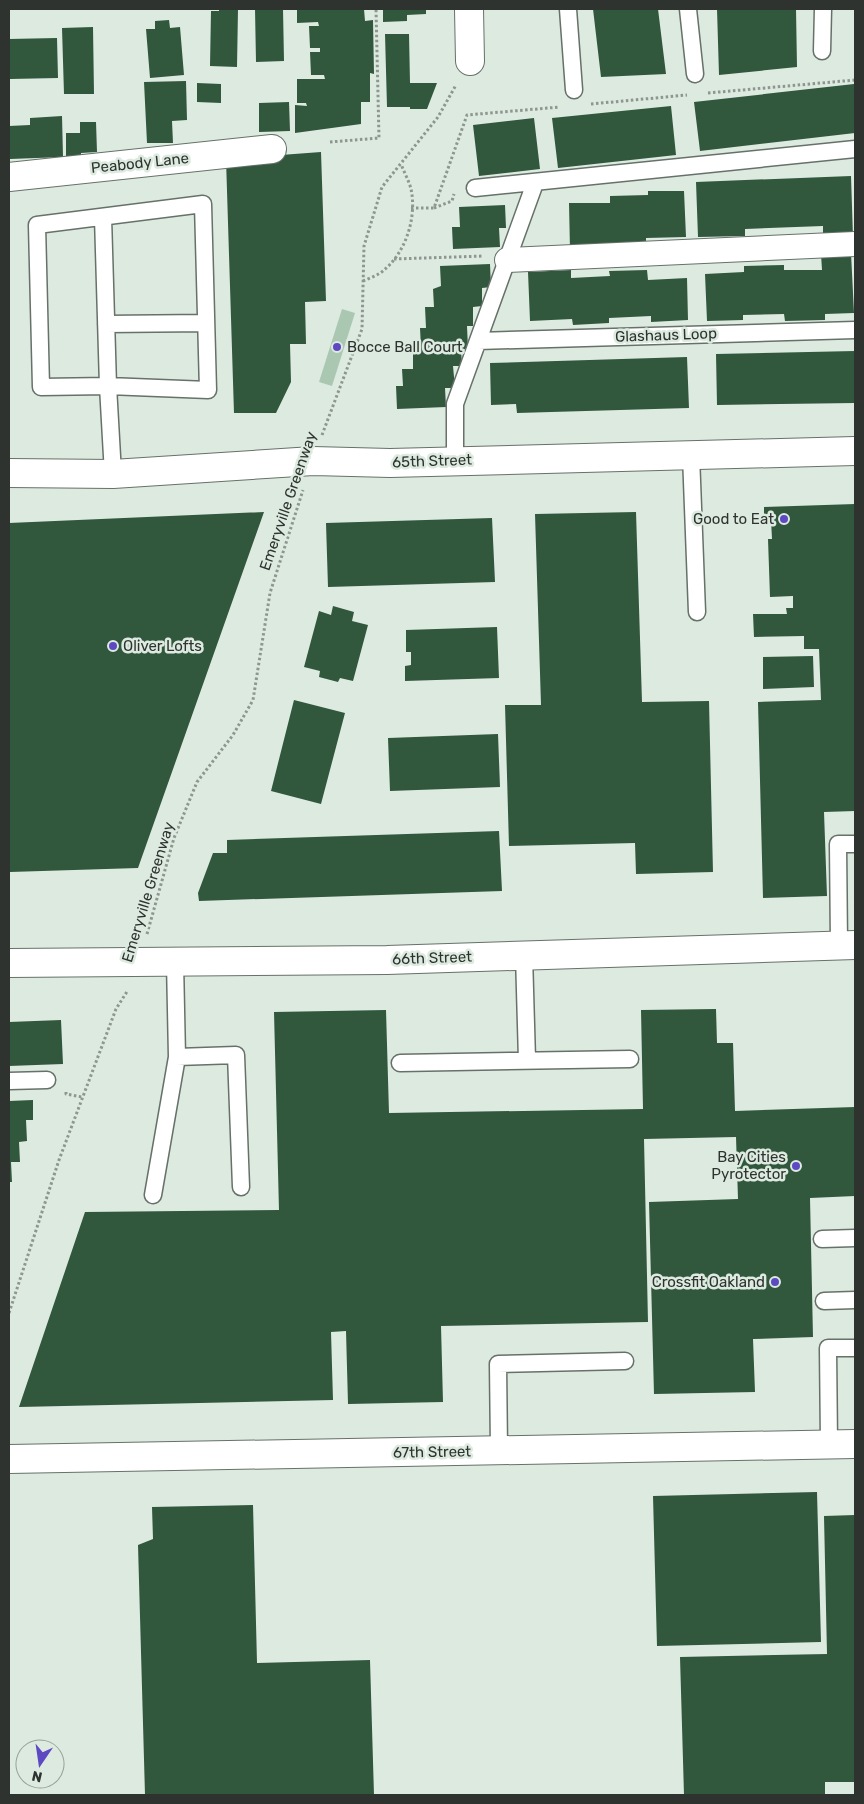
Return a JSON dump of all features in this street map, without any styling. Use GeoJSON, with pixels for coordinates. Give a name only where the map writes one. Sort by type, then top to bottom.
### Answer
{"type":"FeatureCollection","features":[{"type":"Feature","properties":{"kind":"street"},"geometry":{"type":"LineString","coordinates":[[469,9],[470,60]]}},
{"type":"Feature","properties":{"kind":"street","name":"Peabody Lane"},"geometry":{"type":"LineString","coordinates":[[9,177],[272,149]]}},
{"type":"Feature","properties":{"kind":"street"},"geometry":{"type":"LineString","coordinates":[[507,260],[855,244]]}},
{"type":"Feature","properties":{"kind":"street","name":"65th Street"},"geometry":{"type":"LineString","coordinates":[[9,473],[113,474],[313,460],[390,463],[855,451]]}},
{"type":"Feature","properties":{"kind":"street","name":"66th Street"},"geometry":{"type":"LineString","coordinates":[[9,963],[388,960],[847,945]]}},
{"type":"Feature","properties":{"kind":"street","name":"67th Street"},"geometry":{"type":"LineString","coordinates":[[9,1459],[842,1444]]}},
{"type":"Feature","properties":{"kind":"lane"},"geometry":{"type":"LineString","coordinates":[[568,9],[574,90]]}},
{"type":"Feature","properties":{"kind":"lane"},"geometry":{"type":"LineString","coordinates":[[688,9],[695,74]]}},
{"type":"Feature","properties":{"kind":"lane"},"geometry":{"type":"LineString","coordinates":[[822,50],[823,9]]}},
{"type":"Feature","properties":{"kind":"lane"},"geometry":{"type":"LineString","coordinates":[[475,188],[855,149]]}},
{"type":"Feature","properties":{"kind":"lane"},"geometry":{"type":"LineString","coordinates":[[455,461],[455,404],[535,183]]}},
{"type":"Feature","properties":{"kind":"lane"},"geometry":{"type":"LineString","coordinates":[[203,204],[208,390],[108,386],[41,386],[37,225],[103,216],[203,204]]}},
{"type":"Feature","properties":{"kind":"lane"},"geometry":{"type":"LineString","coordinates":[[103,216],[108,386],[113,474]]}},
{"type":"Feature","properties":{"kind":"lane"},"geometry":{"type":"LineString","coordinates":[[106,324],[206,323]]}},
{"type":"Feature","properties":{"kind":"lane","name":"Glashaus Loop"},"geometry":{"type":"LineString","coordinates":[[478,341],[855,330]]}},
{"type":"Feature","properties":{"kind":"lane"},"geometry":{"type":"LineString","coordinates":[[691,455],[696,612]]}},
{"type":"Feature","properties":{"kind":"lane"},"geometry":{"type":"LineString","coordinates":[[847,945],[838,844],[855,844]]}},
{"type":"Feature","properties":{"kind":"lane"},"geometry":{"type":"LineString","coordinates":[[524,956],[527,1060]]}},
{"type":"Feature","properties":{"kind":"lane"},"geometry":{"type":"LineString","coordinates":[[154,1195],[177,1057],[175,962]]}},
{"type":"Feature","properties":{"kind":"lane"},"geometry":{"type":"LineString","coordinates":[[177,1057],[236,1055],[241,1187]]}},
{"type":"Feature","properties":{"kind":"lane"},"geometry":{"type":"LineString","coordinates":[[400,1063],[630,1059]]}},
{"type":"Feature","properties":{"kind":"lane"},"geometry":{"type":"LineString","coordinates":[[9,1081],[47,1080]]}},
{"type":"Feature","properties":{"kind":"lane"},"geometry":{"type":"LineString","coordinates":[[822,1240],[855,1238]]}},
{"type":"Feature","properties":{"kind":"lane"},"geometry":{"type":"LineString","coordinates":[[824,1301],[855,1300]]}},
{"type":"Feature","properties":{"kind":"lane"},"geometry":{"type":"LineString","coordinates":[[842,1444],[828,1348],[855,1348]]}},
{"type":"Feature","properties":{"kind":"lane"},"geometry":{"type":"LineString","coordinates":[[499,1450],[498,1364],[624,1361]]}},
{"type":"Feature","properties":{"kind":"path"},"geometry":{"type":"LineString","coordinates":[[330,142],[379,138],[376,9]]}},
{"type":"Feature","properties":{"kind":"path","name":"Emeryville Greenway"},"geometry":{"type":"LineString","coordinates":[[9,1313],[59,1160],[116,1009],[127,993],[138,962],[174,838],[197,782],[233,735],[252,700],[270,593],[313,460],[362,329],[364,246],[382,187],[438,117],[470,60]]}},
{"type":"Feature","properties":{"kind":"path"},"geometry":{"type":"LineString","coordinates":[[700,94],[855,80]]}},
{"type":"Feature","properties":{"kind":"path"},"geometry":{"type":"LineString","coordinates":[[583,105],[690,95]]}},
{"type":"Feature","properties":{"kind":"path"},"geometry":{"type":"LineString","coordinates":[[412,208],[434,208],[467,115],[564,106]]}},
{"type":"Feature","properties":{"kind":"path"},"geometry":{"type":"LineString","coordinates":[[364,281],[384,271],[402,249],[409,230],[412,208],[411,190],[401,164]]}},
{"type":"Feature","properties":{"kind":"path"},"geometry":{"type":"LineString","coordinates":[[393,259],[499,255],[507,260]]}},
{"type":"Feature","properties":{"kind":"path"},"geometry":{"type":"LineString","coordinates":[[66,1094],[82,1098]]}},
{"type":"Feature","properties":{"kind":"green space","name":"Bocce Ball Court"},"geometry":{"type":"Polygon","coordinates":[[[342,309],[355,313],[332,386],[319,382],[342,309]]]}},
{"type":"Feature","properties":{"kind":"building"},"geometry":{"type":"Polygon","coordinates":[[[219,9],[238,9],[237,67],[210,66],[211,11],[219,11],[219,9]]]}},
{"type":"Feature","properties":{"kind":"building"},"geometry":{"type":"Polygon","coordinates":[[[255,9],[283,9],[284,61],[256,62],[255,9]]]}},
{"type":"Feature","properties":{"kind":"building"},"geometry":{"type":"Polygon","coordinates":[[[297,9],[364,9],[365,21],[373,20],[374,74],[370,73],[370,102],[361,102],[361,124],[295,133],[295,105],[307,106],[306,103],[297,103],[297,79],[325,79],[324,75],[311,75],[310,52],[320,52],[320,48],[310,48],[309,26],[319,26],[318,22],[297,23],[297,9]]]}},
{"type":"Feature","properties":{"kind":"building"},"geometry":{"type":"Polygon","coordinates":[[[383,9],[426,9],[426,14],[407,15],[407,21],[383,22],[383,9]]]}},
{"type":"Feature","properties":{"kind":"building"},"geometry":{"type":"Polygon","coordinates":[[[593,9],[658,9],[666,74],[601,77],[593,9]]]}},
{"type":"Feature","properties":{"kind":"building"},"geometry":{"type":"Polygon","coordinates":[[[717,9],[796,9],[797,67],[719,75],[717,9]]]}},
{"type":"Feature","properties":{"kind":"building"},"geometry":{"type":"Polygon","coordinates":[[[169,20],[170,28],[180,27],[184,75],[150,78],[146,29],[155,29],[155,21],[169,20]]]}},
{"type":"Feature","properties":{"kind":"building"},"geometry":{"type":"Polygon","coordinates":[[[93,27],[94,94],[64,94],[62,28],[93,27]]]}},
{"type":"Feature","properties":{"kind":"building"},"geometry":{"type":"Polygon","coordinates":[[[385,34],[409,34],[410,83],[437,83],[427,109],[387,107],[385,34]]]}},
{"type":"Feature","properties":{"kind":"building"},"geometry":{"type":"Polygon","coordinates":[[[57,38],[58,78],[10,79],[9,39],[57,38]]]}},
{"type":"Feature","properties":{"kind":"building"},"geometry":{"type":"Polygon","coordinates":[[[186,81],[187,120],[172,121],[173,143],[147,143],[144,82],[186,81]]]}},
{"type":"Feature","properties":{"kind":"building"},"geometry":{"type":"Polygon","coordinates":[[[197,83],[221,84],[221,103],[197,102],[197,83]]]}},
{"type":"Feature","properties":{"kind":"building"},"geometry":{"type":"Polygon","coordinates":[[[854,84],[855,133],[700,151],[694,102],[854,84]]]}},
{"type":"Feature","properties":{"kind":"building"},"geometry":{"type":"Polygon","coordinates":[[[289,102],[290,131],[259,132],[259,103],[289,102]]]}},
{"type":"Feature","properties":{"kind":"building"},"geometry":{"type":"Polygon","coordinates":[[[671,106],[676,155],[558,168],[552,118],[671,106]]]}},
{"type":"Feature","properties":{"kind":"building"},"geometry":{"type":"Polygon","coordinates":[[[62,116],[63,157],[10,159],[9,126],[30,125],[30,118],[62,116]]]}},
{"type":"Feature","properties":{"kind":"building"},"geometry":{"type":"Polygon","coordinates":[[[534,118],[540,169],[479,176],[473,125],[534,118]]]}},
{"type":"Feature","properties":{"kind":"building"},"geometry":{"type":"Polygon","coordinates":[[[80,122],[96,122],[97,152],[81,153],[81,156],[66,156],[66,133],[80,133],[80,122]]]}},
{"type":"Feature","properties":{"kind":"building"},"geometry":{"type":"Polygon","coordinates":[[[321,152],[326,301],[305,302],[306,344],[290,344],[291,382],[276,413],[234,413],[226,159],[321,152]]]}},
{"type":"Feature","properties":{"kind":"building"},"geometry":{"type":"Polygon","coordinates":[[[851,176],[853,237],[823,238],[823,226],[745,229],[745,236],[698,237],[696,182],[851,176]]]}},
{"type":"Feature","properties":{"kind":"building"},"geometry":{"type":"Polygon","coordinates":[[[648,191],[684,191],[686,237],[646,238],[646,246],[570,250],[569,203],[610,203],[610,196],[648,195],[648,191]]]}},
{"type":"Feature","properties":{"kind":"building"},"geometry":{"type":"Polygon","coordinates":[[[505,205],[506,228],[499,228],[500,247],[453,249],[452,227],[460,227],[459,207],[505,205]]]}},
{"type":"Feature","properties":{"kind":"building"},"geometry":{"type":"Polygon","coordinates":[[[851,253],[854,313],[825,314],[825,320],[785,321],[784,314],[743,315],[743,320],[707,321],[705,274],[744,272],[744,266],[784,265],[784,270],[822,270],[821,254],[851,253]]]}},
{"type":"Feature","properties":{"kind":"building"},"geometry":{"type":"Polygon","coordinates":[[[490,264],[491,287],[482,288],[482,306],[473,307],[473,326],[467,326],[468,349],[461,349],[462,366],[453,366],[455,388],[445,388],[446,407],[397,409],[396,386],[403,386],[402,369],[413,369],[413,349],[421,348],[420,328],[426,328],[425,307],[434,307],[433,289],[441,286],[440,266],[490,264]]]}},
{"type":"Feature","properties":{"kind":"building"},"geometry":{"type":"Polygon","coordinates":[[[571,270],[571,278],[610,276],[609,271],[647,270],[648,280],[687,278],[688,320],[651,322],[651,316],[609,318],[609,323],[573,325],[572,319],[530,321],[528,272],[571,270]]]}},
{"type":"Feature","properties":{"kind":"building"},"geometry":{"type":"Polygon","coordinates":[[[855,351],[855,403],[717,405],[716,354],[855,351]]]}},
{"type":"Feature","properties":{"kind":"building"},"geometry":{"type":"Polygon","coordinates":[[[687,357],[689,408],[517,413],[516,404],[491,405],[490,363],[687,357]]]}},
{"type":"Feature","properties":{"kind":"building"},"geometry":{"type":"Polygon","coordinates":[[[855,504],[855,811],[824,812],[827,896],[763,898],[758,702],[821,700],[819,649],[804,649],[804,636],[754,637],[753,614],[787,614],[786,608],[793,608],[793,596],[770,597],[768,539],[772,539],[771,520],[764,520],[764,507],[855,504]]]}},
{"type":"Feature","properties":{"kind":"building","name":"Oliver Lofts"},"geometry":{"type":"Polygon","coordinates":[[[264,512],[138,868],[10,872],[9,523],[264,512]]]}},
{"type":"Feature","properties":{"kind":"building"},"geometry":{"type":"Polygon","coordinates":[[[636,512],[642,702],[709,701],[713,872],[636,874],[635,843],[509,846],[505,705],[541,705],[535,514],[636,512]]]}},
{"type":"Feature","properties":{"kind":"building"},"geometry":{"type":"Polygon","coordinates":[[[492,518],[495,582],[328,587],[326,523],[492,518]]]}},
{"type":"Feature","properties":{"kind":"building"},"geometry":{"type":"Polygon","coordinates":[[[333,606],[354,612],[352,621],[368,625],[353,681],[340,678],[338,682],[319,677],[320,671],[304,667],[319,611],[331,615],[333,606]]]}},
{"type":"Feature","properties":{"kind":"building"},"geometry":{"type":"Polygon","coordinates":[[[497,627],[499,678],[405,681],[405,666],[411,665],[411,652],[406,652],[406,630],[497,627]]]}},
{"type":"Feature","properties":{"kind":"building"},"geometry":{"type":"Polygon","coordinates":[[[813,656],[814,687],[763,689],[763,657],[813,656]]]}},
{"type":"Feature","properties":{"kind":"building"},"geometry":{"type":"Polygon","coordinates":[[[294,700],[345,713],[321,804],[271,791],[294,700]]]}},
{"type":"Feature","properties":{"kind":"building"},"geometry":{"type":"Polygon","coordinates":[[[498,734],[500,787],[390,791],[388,738],[498,734]]]}},
{"type":"Feature","properties":{"kind":"building"},"geometry":{"type":"Polygon","coordinates":[[[499,831],[502,891],[199,901],[198,893],[213,853],[227,853],[227,840],[499,831]]]}},
{"type":"Feature","properties":{"kind":"building"},"geometry":{"type":"Polygon","coordinates":[[[716,1009],[717,1043],[733,1043],[735,1111],[855,1107],[855,1196],[810,1198],[813,1337],[753,1339],[755,1392],[654,1394],[649,1202],[738,1199],[736,1137],[644,1139],[648,1322],[441,1326],[443,1402],[348,1404],[346,1331],[331,1332],[333,1400],[19,1407],[85,1212],[279,1210],[274,1012],[386,1010],[389,1113],[643,1109],[641,1010],[716,1009]]]}},
{"type":"Feature","properties":{"kind":"building"},"geometry":{"type":"Polygon","coordinates":[[[61,1020],[63,1064],[9,1066],[9,1022],[61,1020]]]}},
{"type":"Feature","properties":{"kind":"building"},"geometry":{"type":"Polygon","coordinates":[[[33,1100],[33,1120],[26,1120],[27,1141],[19,1142],[20,1162],[11,1162],[12,1182],[9,1182],[9,1101],[33,1100]]]}},
{"type":"Feature","properties":{"kind":"building"},"geometry":{"type":"Polygon","coordinates":[[[817,1492],[821,1642],[657,1646],[653,1496],[817,1492]]]}},
{"type":"Feature","properties":{"kind":"building"},"geometry":{"type":"Polygon","coordinates":[[[253,1505],[257,1663],[370,1660],[374,1795],[145,1795],[138,1545],[153,1539],[152,1507],[253,1505]]]}},
{"type":"Feature","properties":{"kind":"building"},"geometry":{"type":"Polygon","coordinates":[[[855,1515],[855,1782],[825,1782],[825,1795],[684,1795],[680,1657],[827,1654],[824,1516],[855,1515]]]}},
{"type":"Feature","properties":{"kind":"place","name":"Bocce Ball Court"},"geometry":{"type":"Point","coordinates":[337,347]}},
{"type":"Feature","properties":{"kind":"place","name":"Good to Eat"},"geometry":{"type":"Point","coordinates":[784,519]}},
{"type":"Feature","properties":{"kind":"place","name":"Oliver Lofts"},"geometry":{"type":"Point","coordinates":[113,646]}},
{"type":"Feature","properties":{"kind":"place","name":"Bay Cities Pyrotector"},"geometry":{"type":"Point","coordinates":[796,1166]}},
{"type":"Feature","properties":{"kind":"place","name":"Crossfit Oakland"},"geometry":{"type":"Point","coordinates":[775,1282]}}]}
